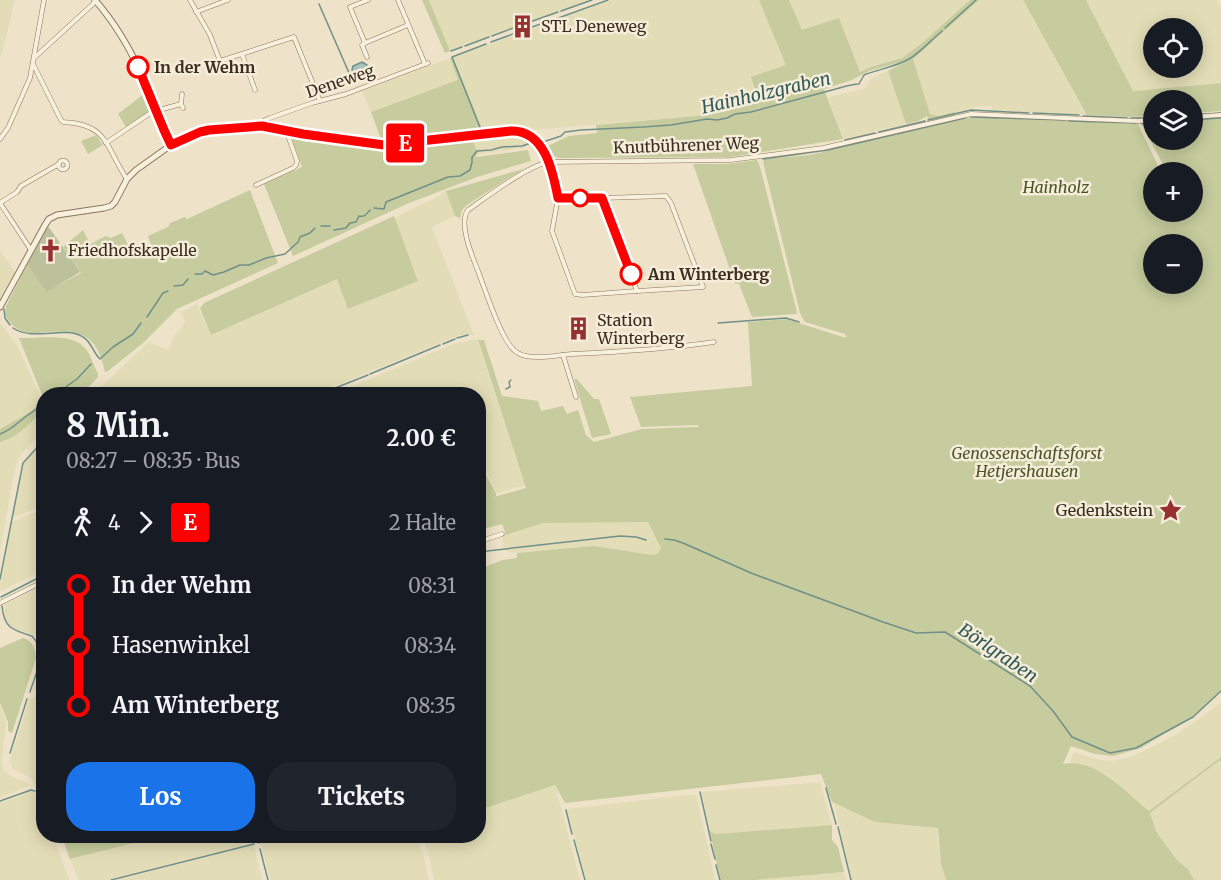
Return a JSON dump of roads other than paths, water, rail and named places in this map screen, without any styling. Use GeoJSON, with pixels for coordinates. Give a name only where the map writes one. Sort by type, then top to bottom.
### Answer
{"type":"FeatureCollection","features":[{"type":"Feature","properties":{"kind":"street"},"geometry":{"type":"LineString","coordinates":[[0,139],[8,128],[30,78],[44,0]]}},
{"type":"Feature","properties":{"kind":"street"},"geometry":{"type":"LineString","coordinates":[[33,61],[95,0],[130,52],[171,145]]}},
{"type":"Feature","properties":{"kind":"street"},"geometry":{"type":"LineString","coordinates":[[190,0],[210,35],[220,61],[294,37],[320,101]]}},
{"type":"Feature","properties":{"kind":"street"},"geometry":{"type":"LineString","coordinates":[[196,12],[228,0]]}},
{"type":"Feature","properties":{"kind":"street"},"geometry":{"type":"LineString","coordinates":[[365,43],[350,7],[368,0]]}},
{"type":"Feature","properties":{"kind":"street"},"geometry":{"type":"LineString","coordinates":[[367,57],[362,45],[408,25],[398,0]]}},
{"type":"Feature","properties":{"kind":"street","name":"Deneweg"},"geometry":{"type":"LineString","coordinates":[[262,126],[270,117],[346,94],[427,63],[408,25]]}},
{"type":"Feature","properties":{"kind":"street"},"geometry":{"type":"LineString","coordinates":[[242,54],[255,90]]}},
{"type":"Feature","properties":{"kind":"street"},"geometry":{"type":"LineString","coordinates":[[33,61],[62,122],[81,124],[101,134],[127,179]]}},
{"type":"Feature","properties":{"kind":"street"},"geometry":{"type":"LineString","coordinates":[[106,143],[156,111],[182,106],[182,94]]}},
{"type":"Feature","properties":{"kind":"street","name":"Knutbührener Weg"},"geometry":{"type":"LineString","coordinates":[[548,162],[731,160],[823,148],[971,114],[1143,121]]}},
{"type":"Feature","properties":{"kind":"street"},"geometry":{"type":"LineString","coordinates":[[1203,116],[1221,115]]}},
{"type":"Feature","properties":{"kind":"street"},"geometry":{"type":"LineString","coordinates":[[0,307],[50,219],[63,213],[111,206],[116,202],[127,179],[136,170],[171,145],[200,132],[262,126],[375,145],[517,130],[528,133],[545,153],[548,162],[558,198],[552,231],[575,294],[703,287],[671,203],[666,196],[558,198]]}},
{"type":"Feature","properties":{"kind":"street"},"geometry":{"type":"LineString","coordinates":[[256,185],[296,165],[297,160],[286,130]]}},
{"type":"Feature","properties":{"kind":"street"},"geometry":{"type":"LineString","coordinates":[[548,162],[526,171],[464,214],[468,243],[501,331],[510,347],[525,356],[647,350],[714,342]]}},
{"type":"Feature","properties":{"kind":"street"},"geometry":{"type":"LineString","coordinates":[[32,250],[0,203],[17,192],[21,186],[59,164]]}},
{"type":"Feature","properties":{"kind":"street"},"geometry":{"type":"LineString","coordinates":[[602,198],[637,291]]}},
{"type":"Feature","properties":{"kind":"street"},"geometry":{"type":"LineString","coordinates":[[564,355],[576,397]]}},
{"type":"Feature","properties":{"kind":"street"},"geometry":{"type":"LineString","coordinates":[[486,539],[502,534]]}},
{"type":"Feature","properties":{"kind":"street"},"geometry":{"type":"LineString","coordinates":[[0,603],[36,585]]}},
{"type":"Feature","properties":{"kind":"water"},"geometry":{"type":"Polygon","coordinates":[[[362,62],[367,65],[369,76],[364,80],[356,80],[352,70],[353,66],[362,62]]]}},
{"type":"Feature","properties":{"kind":"waterway"},"geometry":{"type":"LineString","coordinates":[[561,11],[592,0]]}},
{"type":"Feature","properties":{"kind":"waterway"},"geometry":{"type":"LineString","coordinates":[[550,21],[608,0]]}},
{"type":"Feature","properties":{"kind":"waterway","name":"Hainholzgraben"},"geometry":{"type":"LineString","coordinates":[[945,28],[976,0]]}},
{"type":"Feature","properties":{"kind":"waterway"},"geometry":{"type":"LineString","coordinates":[[319,4],[353,82]]}},
{"type":"Feature","properties":{"kind":"waterway"},"geometry":{"type":"LineString","coordinates":[[527,23],[558,12]]}},
{"type":"Feature","properties":{"kind":"waterway"},"geometry":{"type":"LineString","coordinates":[[491,42],[546,22]]}},
{"type":"Feature","properties":{"kind":"waterway"},"geometry":{"type":"LineString","coordinates":[[492,36],[516,27]]}},
{"type":"Feature","properties":{"kind":"waterway","name":"Hainholzgraben"},"geometry":{"type":"LineString","coordinates":[[543,142],[561,136],[565,132],[717,120],[859,84],[864,75],[909,59],[942,31]]}},
{"type":"Feature","properties":{"kind":"waterway"},"geometry":{"type":"LineString","coordinates":[[465,46],[489,37]]}},
{"type":"Feature","properties":{"kind":"waterway"},"geometry":{"type":"LineString","coordinates":[[481,130],[452,57],[486,44]]}},
{"type":"Feature","properties":{"kind":"waterway"},"geometry":{"type":"LineString","coordinates":[[451,51],[462,47]]}},
{"type":"Feature","properties":{"kind":"waterway"},"geometry":{"type":"LineString","coordinates":[[928,120],[971,110],[1029,113]]}},
{"type":"Feature","properties":{"kind":"waterway"},"geometry":{"type":"LineString","coordinates":[[1033,113],[1079,115]]}},
{"type":"Feature","properties":{"kind":"waterway"},"geometry":{"type":"LineString","coordinates":[[1203,114],[1221,113]]}},
{"type":"Feature","properties":{"kind":"waterway"},"geometry":{"type":"LineString","coordinates":[[1083,116],[1127,118]]}},
{"type":"Feature","properties":{"kind":"waterway"},"geometry":{"type":"LineString","coordinates":[[971,117],[1065,120]]}},
{"type":"Feature","properties":{"kind":"waterway"},"geometry":{"type":"LineString","coordinates":[[763,159],[828,150],[965,118]]}},
{"type":"Feature","properties":{"kind":"waterway"},"geometry":{"type":"LineString","coordinates":[[1131,118],[1143,118]]}},
{"type":"Feature","properties":{"kind":"waterway"},"geometry":{"type":"LineString","coordinates":[[1203,119],[1221,118]]}},
{"type":"Feature","properties":{"kind":"waterway"},"geometry":{"type":"LineString","coordinates":[[879,132],[925,121]]}},
{"type":"Feature","properties":{"kind":"waterway"},"geometry":{"type":"LineString","coordinates":[[1069,121],[1136,123]]}},
{"type":"Feature","properties":{"kind":"waterway"},"geometry":{"type":"LineString","coordinates":[[845,140],[875,133]]}},
{"type":"Feature","properties":{"kind":"waterway","name":"Hainholzgraben"},"geometry":{"type":"LineString","coordinates":[[374,208],[384,209],[386,202],[448,177],[460,176],[470,170],[472,157],[477,151],[531,143]]}},
{"type":"Feature","properties":{"kind":"waterway","name":"Hainholzgraben"},"geometry":{"type":"LineString","coordinates":[[334,230],[346,228],[370,210]]}},
{"type":"Feature","properties":{"kind":"waterway","name":"Hainholzgraben"},"geometry":{"type":"LineString","coordinates":[[321,226],[330,226]]}},
{"type":"Feature","properties":{"kind":"waterway","name":"Hainholzgraben"},"geometry":{"type":"LineString","coordinates":[[195,274],[202,274],[205,271],[213,275],[240,265],[249,265],[285,254],[298,242],[300,237],[315,228]]}},
{"type":"Feature","properties":{"kind":"waterway","name":"Hainholzgraben"},"geometry":{"type":"LineString","coordinates":[[174,286],[183,285],[188,279]]}},
{"type":"Feature","properties":{"kind":"waterway","name":"Hainholzgraben"},"geometry":{"type":"LineString","coordinates":[[147,317],[163,293],[168,291]]}},
{"type":"Feature","properties":{"kind":"waterway"},"geometry":{"type":"LineString","coordinates":[[4,309],[5,318],[10,325]]}},
{"type":"Feature","properties":{"kind":"waterway"},"geometry":{"type":"LineString","coordinates":[[718,323],[786,318],[799,322]]}},
{"type":"Feature","properties":{"kind":"waterway"},"geometry":{"type":"LineString","coordinates":[[13,328],[30,334],[67,332],[76,334],[86,339],[100,359],[133,334],[141,323]]}},
{"type":"Feature","properties":{"kind":"waterway"},"geometry":{"type":"LineString","coordinates":[[457,338],[468,335]]}},
{"type":"Feature","properties":{"kind":"waterway"},"geometry":{"type":"LineString","coordinates":[[443,344],[455,339]]}},
{"type":"Feature","properties":{"kind":"waterway"},"geometry":{"type":"LineString","coordinates":[[370,374],[440,345]]}},
{"type":"Feature","properties":{"kind":"waterway","name":"Hainholzgraben"},"geometry":{"type":"LineString","coordinates":[[66,387],[91,364]]}},
{"type":"Feature","properties":{"kind":"waterway"},"geometry":{"type":"LineString","coordinates":[[338,387],[368,375]]}},
{"type":"Feature","properties":{"kind":"waterway"},"geometry":{"type":"LineString","coordinates":[[506,389],[510,387],[511,380]]}},
{"type":"Feature","properties":{"kind":"waterway","name":"Hainholzgraben"},"geometry":{"type":"LineString","coordinates":[[0,434],[12,428],[36,409]]}},
{"type":"Feature","properties":{"kind":"waterway"},"geometry":{"type":"LineString","coordinates":[[0,579],[23,463],[36,449]]}},
{"type":"Feature","properties":{"kind":"waterway","name":"Börlgraben"},"geometry":{"type":"LineString","coordinates":[[486,551],[620,536],[646,540]]}},
{"type":"Feature","properties":{"kind":"waterway","name":"Börlgraben"},"geometry":{"type":"LineString","coordinates":[[665,539],[683,543],[751,573],[916,633],[945,632],[1030,686],[1053,711],[1072,737],[1110,753],[1136,748],[1193,717],[1221,691]]}},
{"type":"Feature","properties":{"kind":"waterway","name":"Börlgraben"},"geometry":{"type":"LineString","coordinates":[[1,597],[36,579]]}},
{"type":"Feature","properties":{"kind":"waterway"},"geometry":{"type":"LineString","coordinates":[[2,606],[7,624],[14,630],[32,636],[36,641]]}},
{"type":"Feature","properties":{"kind":"waterway"},"geometry":{"type":"LineString","coordinates":[[30,692],[36,673]]}},
{"type":"Feature","properties":{"kind":"waterway"},"geometry":{"type":"LineString","coordinates":[[10,753],[27,699]]}},
{"type":"Feature","properties":{"kind":"waterway"},"geometry":{"type":"LineString","coordinates":[[826,788],[836,824]]}},
{"type":"Feature","properties":{"kind":"waterway"},"geometry":{"type":"LineString","coordinates":[[0,801],[31,790],[35,791]]}},
{"type":"Feature","properties":{"kind":"waterway"},"geometry":{"type":"LineString","coordinates":[[700,792],[711,841]]}},
{"type":"Feature","properties":{"kind":"waterway"},"geometry":{"type":"LineString","coordinates":[[566,810],[572,834]]}},
{"type":"Feature","properties":{"kind":"waterway"},"geometry":{"type":"LineString","coordinates":[[838,827],[851,880]]}},
{"type":"Feature","properties":{"kind":"waterway"},"geometry":{"type":"LineString","coordinates":[[574,840],[585,880]]}},
{"type":"Feature","properties":{"kind":"waterway"},"geometry":{"type":"LineString","coordinates":[[111,880],[254,844]]}},
{"type":"Feature","properties":{"kind":"waterway"},"geometry":{"type":"LineString","coordinates":[[711,844],[715,859]]}},
{"type":"Feature","properties":{"kind":"waterway"},"geometry":{"type":"LineString","coordinates":[[260,849],[268,880]]}},
{"type":"Feature","properties":{"kind":"waterway"},"geometry":{"type":"LineString","coordinates":[[716,865],[720,880]]}},
{"type":"Feature","properties":{"kind":"place","name":"STL Deneweg"},"geometry":{"type":"Point","coordinates":[523,26]}},
{"type":"Feature","properties":{"kind":"place","name":"In der Wehm"},"geometry":{"type":"Point","coordinates":[138,67]}},
{"type":"Feature","properties":{"kind":"place","name":"Friedhofskapelle"},"geometry":{"type":"Point","coordinates":[50,250]}},
{"type":"Feature","properties":{"kind":"place","name":"Am Winterberg"},"geometry":{"type":"Point","coordinates":[631,274]}},
{"type":"Feature","properties":{"kind":"place","name":"Station Winterberg"},"geometry":{"type":"Point","coordinates":[579,329]}},
{"type":"Feature","properties":{"kind":"place","name":"Gedenkstein"},"geometry":{"type":"Point","coordinates":[1171,510]}},
{"type":"Feature","properties":{"kind":"park label","name":"Hainholz"},"geometry":{"type":"Point","coordinates":[1056,187]}},
{"type":"Feature","properties":{"kind":"park label","name":"Genossenschaftsforst Hetjershausen"},"geometry":{"type":"Point","coordinates":[1027,462]}}]}
